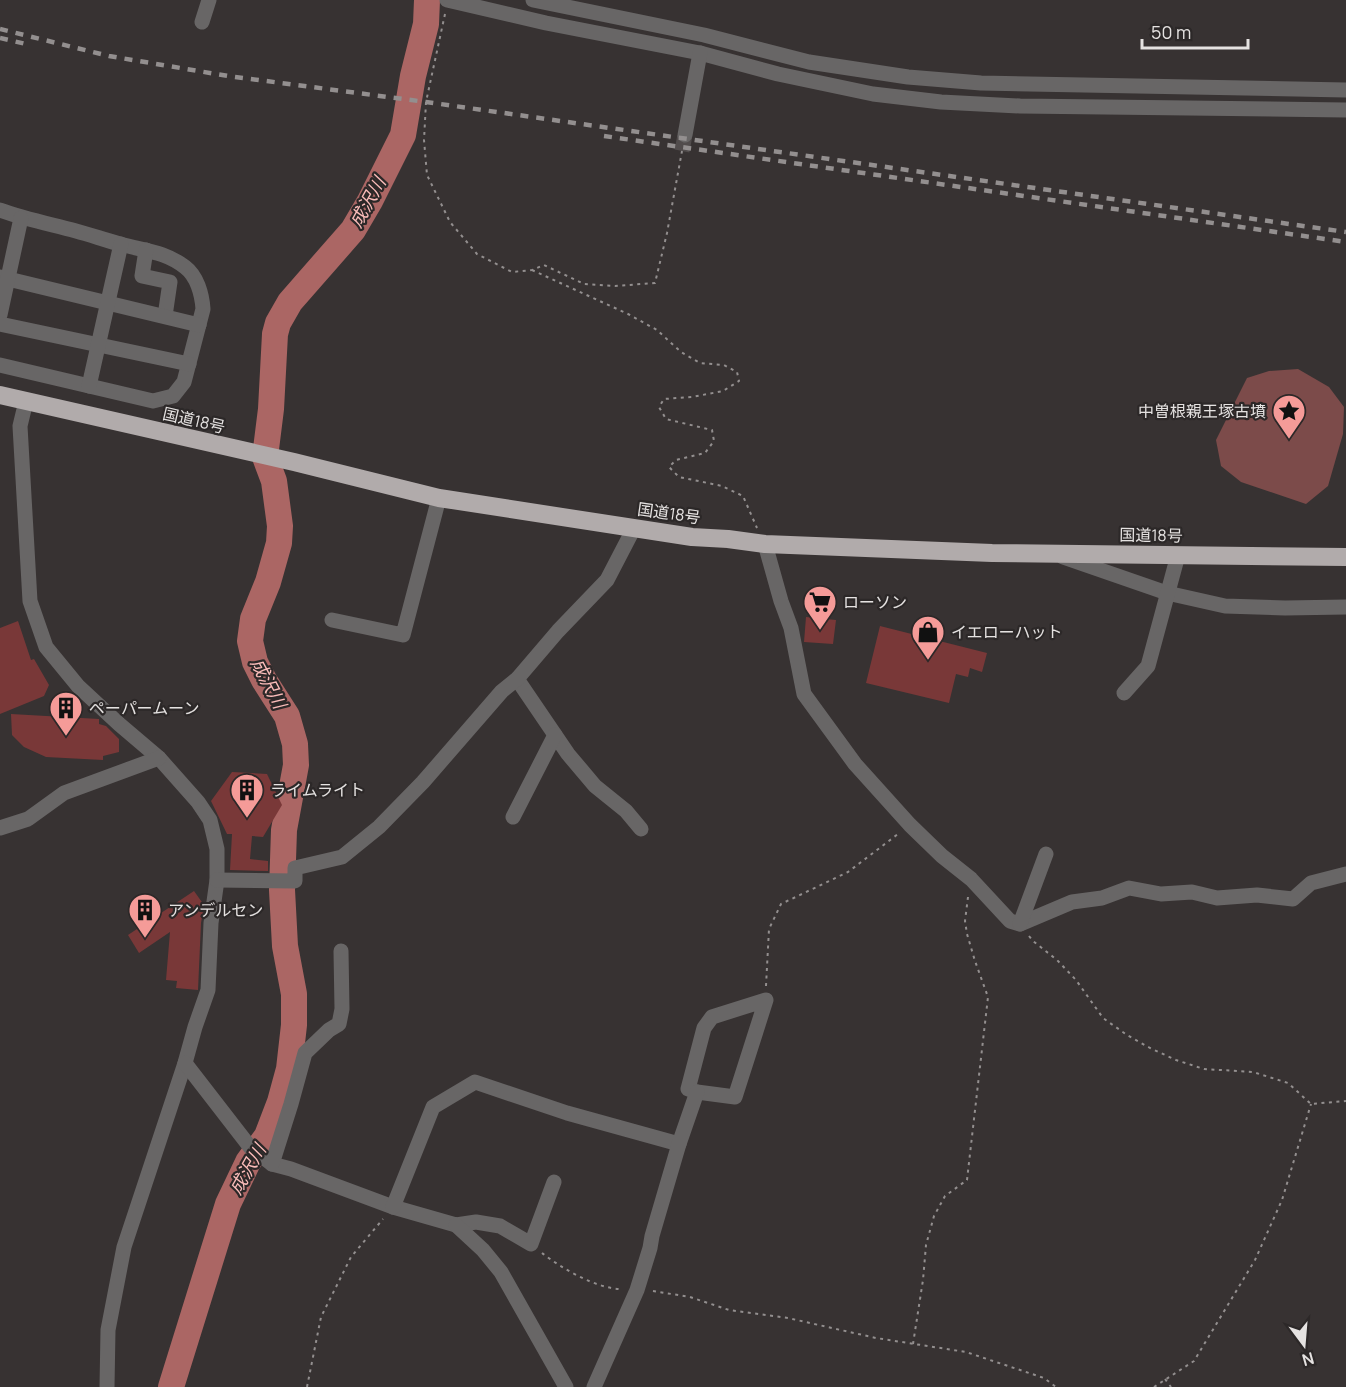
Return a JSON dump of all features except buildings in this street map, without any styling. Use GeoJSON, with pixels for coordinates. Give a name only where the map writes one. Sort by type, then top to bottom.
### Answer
{"type":"FeatureCollection","features":[{"type":"Feature","properties":{"kind":"highway","name":"国道18号"},"geometry":{"type":"LineString","coordinates":[[0,395],[294,462],[439,498],[692,537],[765,544],[992,553],[1346,557]]}},
{"type":"Feature","properties":{"kind":"street"},"geometry":{"type":"LineString","coordinates":[[202,22],[209,0]]}},
{"type":"Feature","properties":{"kind":"street"},"geometry":{"type":"LineString","coordinates":[[448,0],[546,23],[700,53],[778,74],[862,91],[941,102],[1020,106],[1346,110]]}},
{"type":"Feature","properties":{"kind":"street"},"geometry":{"type":"LineString","coordinates":[[533,0],[704,35],[809,62],[908,77],[981,83],[1346,90]]}},
{"type":"Feature","properties":{"kind":"street"},"geometry":{"type":"LineString","coordinates":[[685,135],[700,53]]}},
{"type":"Feature","properties":{"kind":"street"},"geometry":{"type":"LineString","coordinates":[[0,210],[21,218],[161,253],[187,268],[202,297],[199,325],[184,382],[173,396],[153,401],[0,365]]}},
{"type":"Feature","properties":{"kind":"street"},"geometry":{"type":"LineString","coordinates":[[0,315],[4,278],[21,218]]}},
{"type":"Feature","properties":{"kind":"street"},"geometry":{"type":"LineString","coordinates":[[89,386],[106,302],[121,244]]}},
{"type":"Feature","properties":{"kind":"street"},"geometry":{"type":"LineString","coordinates":[[146,250],[142,276],[170,282],[165,316]]}},
{"type":"Feature","properties":{"kind":"street"},"geometry":{"type":"LineString","coordinates":[[4,278],[199,325]]}},
{"type":"Feature","properties":{"kind":"street"},"geometry":{"type":"LineString","coordinates":[[0,324],[189,364]]}},
{"type":"Feature","properties":{"kind":"street"},"geometry":{"type":"LineString","coordinates":[[26,400],[20,426],[30,601],[46,647],[78,686],[159,758],[198,802],[210,820],[217,849],[217,880],[211,923],[208,990],[124,1247],[108,1330],[107,1387]]}},
{"type":"Feature","properties":{"kind":"street"},"geometry":{"type":"LineString","coordinates":[[332,620],[403,635],[439,498]]}},
{"type":"Feature","properties":{"kind":"street"},"geometry":{"type":"LineString","coordinates":[[217,880],[295,881],[295,868],[342,856],[379,827],[423,782],[502,691],[517,679],[558,631],[607,580],[634,528]]}},
{"type":"Feature","properties":{"kind":"street"},"geometry":{"type":"LineString","coordinates":[[765,544],[791,628],[804,694],[855,764],[910,825],[942,856],[971,879],[1010,921],[1020,924],[1072,902],[1102,898],[1129,888],[1161,894],[1192,892],[1217,898],[1257,895],[1293,899],[1311,883],[1346,874]]}},
{"type":"Feature","properties":{"kind":"street"},"geometry":{"type":"LineString","coordinates":[[1054,554],[1167,593],[1225,606],[1346,607]]}},
{"type":"Feature","properties":{"kind":"street"},"geometry":{"type":"LineString","coordinates":[[1124,693],[1148,666],[1178,555]]}},
{"type":"Feature","properties":{"kind":"street"},"geometry":{"type":"LineString","coordinates":[[517,679],[568,754],[595,786],[626,812],[641,829]]}},
{"type":"Feature","properties":{"kind":"street"},"geometry":{"type":"LineString","coordinates":[[513,817],[555,735]]}},
{"type":"Feature","properties":{"kind":"street"},"geometry":{"type":"LineString","coordinates":[[0,828],[28,819],[64,793],[159,758]]}},
{"type":"Feature","properties":{"kind":"street"},"geometry":{"type":"LineString","coordinates":[[1020,924],[1046,854]]}},
{"type":"Feature","properties":{"kind":"street"},"geometry":{"type":"LineString","coordinates":[[269,1161],[291,1104],[305,1053],[339,1024],[342,1009],[341,951]]}},
{"type":"Feature","properties":{"kind":"street"},"geometry":{"type":"LineString","coordinates":[[766,1000],[735,1097],[688,1089],[704,1028],[712,1017],[766,1000]]}},
{"type":"Feature","properties":{"kind":"street"},"geometry":{"type":"LineString","coordinates":[[186,1063],[250,1147],[269,1161],[393,1207],[456,1225],[476,1222],[500,1226],[531,1244],[554,1182]]}},
{"type":"Feature","properties":{"kind":"street"},"geometry":{"type":"LineString","coordinates":[[393,1207],[433,1107],[475,1082],[567,1113],[679,1144]]}},
{"type":"Feature","properties":{"kind":"street"},"geometry":{"type":"LineString","coordinates":[[594,1387],[637,1290],[679,1144],[697,1092]]}},
{"type":"Feature","properties":{"kind":"street"},"geometry":{"type":"LineString","coordinates":[[456,1225],[483,1250],[501,1272],[566,1387]]}},
{"type":"Feature","properties":{"kind":"path"},"geometry":{"type":"LineString","coordinates":[[448,0],[426,102],[423,140],[427,175],[450,222],[477,255],[512,272],[532,270],[544,265],[584,284],[615,286],[654,283],[667,232],[682,151]]}},
{"type":"Feature","properties":{"kind":"path"},"geometry":{"type":"LineString","coordinates":[[532,270],[628,314],[657,330],[681,352],[700,363],[724,365],[737,372],[739,381],[723,391],[664,399],[658,407],[666,419],[712,430],[714,441],[705,453],[676,460],[669,467],[679,477],[722,486],[743,496],[765,544]]}},
{"type":"Feature","properties":{"kind":"path"},"geometry":{"type":"LineString","coordinates":[[766,1000],[769,929],[781,904],[848,872],[910,825]]}},
{"type":"Feature","properties":{"kind":"path"},"geometry":{"type":"LineString","coordinates":[[913,1344],[926,1245],[934,1216],[945,1196],[967,1180],[988,998],[966,927],[966,909],[971,879]]}},
{"type":"Feature","properties":{"kind":"path"},"geometry":{"type":"LineString","coordinates":[[1020,924],[1033,941],[1057,960],[1076,980],[1103,1018],[1150,1048],[1204,1069],[1253,1072],[1288,1083],[1311,1104],[1346,1101]]}},
{"type":"Feature","properties":{"kind":"path"},"geometry":{"type":"LineString","coordinates":[[1154,1387],[1194,1361],[1255,1260],[1282,1200],[1311,1104]]}},
{"type":"Feature","properties":{"kind":"path"},"geometry":{"type":"LineString","coordinates":[[307,1387],[321,1317],[351,1257],[393,1207]]}},
{"type":"Feature","properties":{"kind":"path"},"geometry":{"type":"LineString","coordinates":[[531,1244],[552,1261],[581,1278],[614,1289],[647,1290],[690,1297],[729,1310],[788,1318],[876,1338],[966,1352],[1044,1378],[1056,1387]]}},
{"type":"Feature","properties":{"kind":"path"},"geometry":{"type":"LineString","coordinates":[[1165,1379],[1171,1387]]}},
{"type":"Feature","properties":{"kind":"shaded area"},"geometry":{"type":"Polygon","coordinates":[[[1298,369],[1329,387],[1344,407],[1343,434],[1328,486],[1306,504],[1241,482],[1221,466],[1216,440],[1247,378],[1269,371],[1298,369]]]}},
{"type":"Feature","properties":{"kind":"waterway","name":"成沢川"},"geometry":{"type":"LineString","coordinates":[[171,1387],[228,1204],[248,1162],[267,1136],[280,1102],[289,1069],[294,1025],[294,994],[285,946],[282,890],[284,830],[296,765],[295,744],[287,716],[255,662],[250,641],[253,619],[268,582],[279,543],[280,526],[274,481],[265,457],[271,409],[275,334],[278,323],[290,302],[353,230],[403,135],[413,76],[426,24],[427,0]]}},
{"type":"Feature","properties":{"kind":"tunnel"},"geometry":{"type":"LineString","coordinates":[[682,151],[685,135]]}},
{"type":"Feature","properties":{"kind":"railway"},"geometry":{"type":"LineString","coordinates":[[0,29],[109,56],[228,76],[1346,232]]}},
{"type":"Feature","properties":{"kind":"railway"},"geometry":{"type":"LineString","coordinates":[[0,38],[26,44]]}},
{"type":"Feature","properties":{"kind":"railway"},"geometry":{"type":"LineString","coordinates":[[604,136],[1346,242]]}},
{"type":"Feature","properties":{"kind":"place","name":"中曽根親王塚古墳"},"geometry":{"type":"Point","coordinates":[1289,440]}},
{"type":"Feature","properties":{"kind":"place","name":"ローソン"},"geometry":{"type":"Point","coordinates":[820,631]}},
{"type":"Feature","properties":{"kind":"place","name":"イエローハット"},"geometry":{"type":"Point","coordinates":[928,661]}},
{"type":"Feature","properties":{"kind":"place","name":"ペーパームーン"},"geometry":{"type":"Point","coordinates":[66,737]}},
{"type":"Feature","properties":{"kind":"place","name":"ライムライト"},"geometry":{"type":"Point","coordinates":[247,819]}},
{"type":"Feature","properties":{"kind":"place","name":"アンデルセン"},"geometry":{"type":"Point","coordinates":[145,939]}}]}
